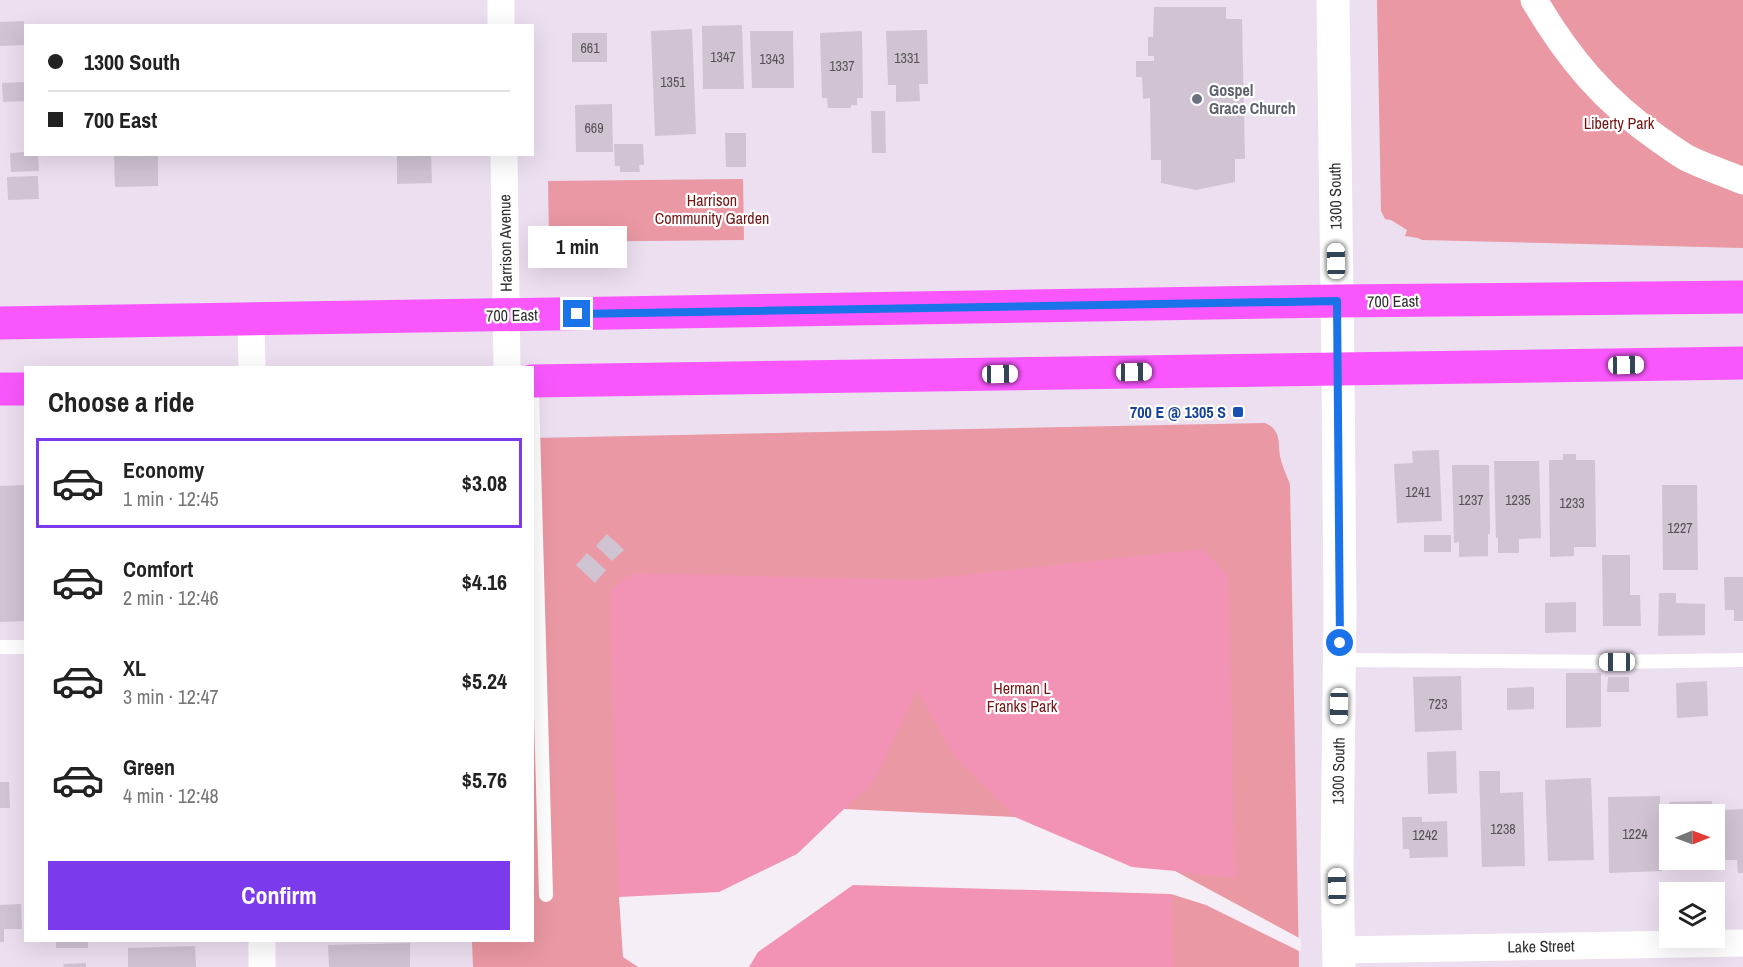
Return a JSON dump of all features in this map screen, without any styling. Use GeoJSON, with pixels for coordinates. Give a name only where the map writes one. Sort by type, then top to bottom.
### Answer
{"type":"FeatureCollection","features":[{"type":"Feature","properties":{"kind":"main road","name":"700 East"},"geometry":{"type":"LineString","coordinates":[[0,324],[1337,301],[1743,297]]}},
{"type":"Feature","properties":{"kind":"main road"},"geometry":{"type":"LineString","coordinates":[[534,381],[1743,363]]}},
{"type":"Feature","properties":{"kind":"main road"},"geometry":{"type":"LineString","coordinates":[[0,389],[24,389]]}},
{"type":"Feature","properties":{"kind":"street"},"geometry":{"type":"LineString","coordinates":[[501,0],[501,24]]}},
{"type":"Feature","properties":{"kind":"street","name":"1300 South"},"geometry":{"type":"LineString","coordinates":[[1333,0],[1340,660],[1338,959]]}},
{"type":"Feature","properties":{"kind":"street"},"geometry":{"type":"LineString","coordinates":[[1534,0],[1554,34],[1577,66],[1606,96],[1644,129],[1687,158],[1743,181]]}},
{"type":"Feature","properties":{"kind":"street","name":"Harrison Avenue"},"geometry":{"type":"LineString","coordinates":[[504,156],[507,366]]}},
{"type":"Feature","properties":{"kind":"street"},"geometry":{"type":"LineString","coordinates":[[251,320],[252,366]]}},
{"type":"Feature","properties":{"kind":"street"},"geometry":{"type":"LineString","coordinates":[[262,942],[262,967]]}},
{"type":"Feature","properties":{"kind":"street","name":"Lake Street"},"geometry":{"type":"LineString","coordinates":[[1338,959],[1743,943]]}},
{"type":"Feature","properties":{"kind":"lane"},"geometry":{"type":"LineString","coordinates":[[534,465],[546,895]]}},
{"type":"Feature","properties":{"kind":"lane"},"geometry":{"type":"LineString","coordinates":[[0,647],[24,647]]}},
{"type":"Feature","properties":{"kind":"lane"},"geometry":{"type":"LineString","coordinates":[[1340,660],[1617,662],[1743,660]]}},
{"type":"Feature","properties":{"kind":"green space","name":"Liberty Park"},"geometry":{"type":"Polygon","coordinates":[[[1377,0],[1743,0],[1743,248],[1422,240],[1405,236],[1407,230],[1385,219],[1381,211],[1377,0]]]}},
{"type":"Feature","properties":{"kind":"green space","name":"Harrison Community Garden"},"geometry":{"type":"Polygon","coordinates":[[[743,179],[744,240],[553,242],[549,237],[548,181],[743,179]]]}},
{"type":"Feature","properties":{"kind":"green space","name":"Herman L Franks Park"},"geometry":{"type":"Polygon","coordinates":[[[1265,423],[1270,426],[1274,429],[1279,441],[1281,459],[1290,484],[1299,967],[473,967],[472,942],[534,942],[534,438],[1265,423]]]}},
{"type":"Feature","properties":{"kind":"green space"},"geometry":{"type":"Polygon","coordinates":[[[1203,549],[1228,576],[1235,878],[1132,867],[1016,818],[955,757],[917,690],[874,781],[797,854],[719,892],[619,897],[610,590],[633,573],[918,580],[1203,549]]]}},
{"type":"Feature","properties":{"kind":"green space"},"geometry":{"type":"Polygon","coordinates":[[[853,885],[1171,894],[1173,967],[749,967],[758,952],[853,885]]]}},
{"type":"Feature","properties":{"kind":"shaded area"},"geometry":{"type":"Polygon","coordinates":[[[844,809],[1015,817],[1132,867],[1175,871],[1301,939],[1301,952],[1206,905],[1171,894],[853,885],[758,952],[749,967],[638,967],[623,957],[619,897],[719,892],[797,854],[844,809]]]}},
{"type":"Feature","properties":{"kind":"building","name":"Gospel Grace Church"},"geometry":{"type":"Polygon","coordinates":[[[1154,7],[1226,7],[1226,19],[1242,19],[1245,159],[1235,159],[1235,182],[1196,190],[1161,183],[1161,160],[1151,160],[1150,98],[1143,99],[1142,77],[1136,77],[1136,61],[1154,61],[1154,56],[1148,56],[1148,37],[1153,37],[1154,7]]]}},
{"type":"Feature","properties":{"kind":"building"},"geometry":{"type":"Polygon","coordinates":[[[24,21],[24,45],[0,46],[0,22],[24,21]]]}},
{"type":"Feature","properties":{"kind":"building"},"geometry":{"type":"Polygon","coordinates":[[[742,25],[744,89],[703,89],[702,26],[742,25]]]}},
{"type":"Feature","properties":{"kind":"building"},"geometry":{"type":"Polygon","coordinates":[[[692,29],[696,134],[655,136],[651,31],[692,29]]]}},
{"type":"Feature","properties":{"kind":"building"},"geometry":{"type":"Polygon","coordinates":[[[927,30],[928,84],[919,84],[920,101],[896,102],[896,85],[888,85],[886,31],[927,30]]]}},
{"type":"Feature","properties":{"kind":"building"},"geometry":{"type":"Polygon","coordinates":[[[750,31],[793,31],[794,88],[752,88],[750,31]]]}},
{"type":"Feature","properties":{"kind":"building"},"geometry":{"type":"Polygon","coordinates":[[[862,31],[863,98],[857,98],[857,105],[851,105],[851,108],[828,108],[827,98],[822,98],[820,33],[862,31]]]}},
{"type":"Feature","properties":{"kind":"building"},"geometry":{"type":"Polygon","coordinates":[[[572,33],[607,33],[607,62],[572,62],[572,33]]]}},
{"type":"Feature","properties":{"kind":"building"},"geometry":{"type":"Polygon","coordinates":[[[24,82],[24,101],[3,102],[2,83],[24,82]]]}},
{"type":"Feature","properties":{"kind":"building"},"geometry":{"type":"Polygon","coordinates":[[[612,104],[613,152],[576,152],[575,105],[612,104]]]}},
{"type":"Feature","properties":{"kind":"building"},"geometry":{"type":"Polygon","coordinates":[[[871,111],[885,111],[886,153],[872,153],[871,111]]]}},
{"type":"Feature","properties":{"kind":"building"},"geometry":{"type":"Polygon","coordinates":[[[725,133],[746,133],[746,167],[726,167],[725,133]]]}},
{"type":"Feature","properties":{"kind":"building"},"geometry":{"type":"Polygon","coordinates":[[[614,144],[643,144],[644,165],[639,165],[640,172],[620,172],[620,166],[615,166],[614,144]]]}},
{"type":"Feature","properties":{"kind":"building"},"geometry":{"type":"Polygon","coordinates":[[[24,152],[24,156],[38,156],[39,171],[11,172],[10,153],[24,152]]]}},
{"type":"Feature","properties":{"kind":"building"},"geometry":{"type":"Polygon","coordinates":[[[114,156],[158,156],[158,186],[115,187],[114,156]]]}},
{"type":"Feature","properties":{"kind":"building"},"geometry":{"type":"Polygon","coordinates":[[[397,156],[431,156],[432,183],[397,184],[397,156]]]}},
{"type":"Feature","properties":{"kind":"building"},"geometry":{"type":"Polygon","coordinates":[[[38,176],[39,199],[8,200],[7,177],[38,176]]]}},
{"type":"Feature","properties":{"kind":"building"},"geometry":{"type":"Polygon","coordinates":[[[1439,450],[1442,521],[1397,523],[1394,464],[1413,463],[1412,451],[1439,450]]]}},
{"type":"Feature","properties":{"kind":"building"},"geometry":{"type":"Polygon","coordinates":[[[1563,454],[1576,454],[1576,460],[1595,460],[1596,547],[1574,547],[1574,556],[1550,557],[1549,460],[1563,460],[1563,454]]]}},
{"type":"Feature","properties":{"kind":"building"},"geometry":{"type":"Polygon","coordinates":[[[1494,461],[1539,461],[1541,538],[1519,539],[1519,553],[1498,553],[1494,461]]]}},
{"type":"Feature","properties":{"kind":"building"},"geometry":{"type":"Polygon","coordinates":[[[1452,465],[1489,465],[1488,556],[1459,557],[1459,542],[1454,543],[1452,465]]]}},
{"type":"Feature","properties":{"kind":"building"},"geometry":{"type":"Polygon","coordinates":[[[24,485],[24,621],[0,622],[0,486],[24,485]]]}},
{"type":"Feature","properties":{"kind":"building"},"geometry":{"type":"Polygon","coordinates":[[[1662,485],[1697,485],[1698,570],[1663,570],[1662,485]]]}},
{"type":"Feature","properties":{"kind":"building"},"geometry":{"type":"Polygon","coordinates":[[[607,534],[624,550],[612,561],[596,546],[607,534]]]}},
{"type":"Feature","properties":{"kind":"building"},"geometry":{"type":"Polygon","coordinates":[[[1424,535],[1451,535],[1451,552],[1424,552],[1424,535]]]}},
{"type":"Feature","properties":{"kind":"building"},"geometry":{"type":"Polygon","coordinates":[[[587,553],[606,570],[595,583],[576,565],[587,553]]]}},
{"type":"Feature","properties":{"kind":"building"},"geometry":{"type":"Polygon","coordinates":[[[1602,555],[1630,555],[1630,595],[1640,595],[1641,626],[1603,626],[1602,555]]]}},
{"type":"Feature","properties":{"kind":"building"},"geometry":{"type":"Polygon","coordinates":[[[1724,577],[1743,577],[1743,621],[1734,621],[1734,610],[1725,610],[1724,577]]]}},
{"type":"Feature","properties":{"kind":"building"},"geometry":{"type":"Polygon","coordinates":[[[1659,593],[1676,593],[1676,603],[1705,604],[1705,635],[1658,636],[1659,593]]]}},
{"type":"Feature","properties":{"kind":"building"},"geometry":{"type":"Polygon","coordinates":[[[1576,602],[1576,632],[1545,633],[1545,603],[1576,602]]]}},
{"type":"Feature","properties":{"kind":"building"},"geometry":{"type":"Polygon","coordinates":[[[1566,673],[1601,673],[1601,727],[1566,728],[1566,673]]]}},
{"type":"Feature","properties":{"kind":"building"},"geometry":{"type":"Polygon","coordinates":[[[1461,676],[1462,730],[1415,732],[1413,677],[1461,676]]]}},
{"type":"Feature","properties":{"kind":"building"},"geometry":{"type":"Polygon","coordinates":[[[1608,677],[1629,677],[1629,692],[1607,692],[1608,677]]]}},
{"type":"Feature","properties":{"kind":"building"},"geometry":{"type":"Polygon","coordinates":[[[1707,681],[1708,716],[1677,718],[1676,683],[1707,681]]]}},
{"type":"Feature","properties":{"kind":"building"},"geometry":{"type":"Polygon","coordinates":[[[1534,687],[1534,709],[1507,710],[1507,688],[1534,687]]]}},
{"type":"Feature","properties":{"kind":"building"},"geometry":{"type":"Polygon","coordinates":[[[1456,751],[1457,793],[1428,794],[1427,752],[1456,751]]]}},
{"type":"Feature","properties":{"kind":"building"},"geometry":{"type":"Polygon","coordinates":[[[1479,771],[1500,771],[1500,793],[1523,792],[1525,866],[1482,867],[1479,771]]]}},
{"type":"Feature","properties":{"kind":"building"},"geometry":{"type":"Polygon","coordinates":[[[1591,778],[1594,860],[1548,861],[1545,780],[1591,778]]]}},
{"type":"Feature","properties":{"kind":"building"},"geometry":{"type":"Polygon","coordinates":[[[0,782],[9,782],[10,808],[0,808],[0,782]]]}},
{"type":"Feature","properties":{"kind":"building"},"geometry":{"type":"Polygon","coordinates":[[[1660,796],[1659,870],[1662,871],[1609,873],[1608,797],[1660,796]]]}},
{"type":"Feature","properties":{"kind":"building"},"geometry":{"type":"Polygon","coordinates":[[[1712,801],[1712,804],[1669,804],[1669,802],[1712,801]]]}},
{"type":"Feature","properties":{"kind":"building"},"geometry":{"type":"Polygon","coordinates":[[[1743,809],[1743,873],[1738,873],[1737,860],[1725,860],[1725,810],[1743,809]]]}},
{"type":"Feature","properties":{"kind":"building"},"geometry":{"type":"Polygon","coordinates":[[[1402,817],[1422,817],[1422,822],[1447,821],[1448,857],[1410,858],[1409,849],[1403,849],[1402,817]]]}},
{"type":"Feature","properties":{"kind":"building"},"geometry":{"type":"Polygon","coordinates":[[[21,904],[22,929],[4,929],[4,942],[0,942],[0,905],[21,904]]]}},
{"type":"Feature","properties":{"kind":"building"},"geometry":{"type":"Polygon","coordinates":[[[56,942],[88,942],[88,948],[56,948],[56,942]]]}},
{"type":"Feature","properties":{"kind":"building"},"geometry":{"type":"Polygon","coordinates":[[[410,943],[410,967],[329,967],[328,945],[410,943]]]}},
{"type":"Feature","properties":{"kind":"building"},"geometry":{"type":"Polygon","coordinates":[[[195,946],[196,967],[128,967],[128,948],[195,946]]]}},
{"type":"Feature","properties":{"kind":"building"},"geometry":{"type":"Polygon","coordinates":[[[86,963],[86,967],[64,967],[63,964],[86,963]]]}},
{"type":"Feature","properties":{"kind":"place","name":"Gospel Grace Church"},"geometry":{"type":"Point","coordinates":[1197,99]}},
{"type":"Feature","properties":{"kind":"place","name":"700 E @ 1305 S"},"geometry":{"type":"Point","coordinates":[1238,412]}},
{"type":"Feature","properties":{"kind":"route"},"geometry":{"type":"LineString","coordinates":[[577,314],[1337,301],[1340,643]]}}]}
